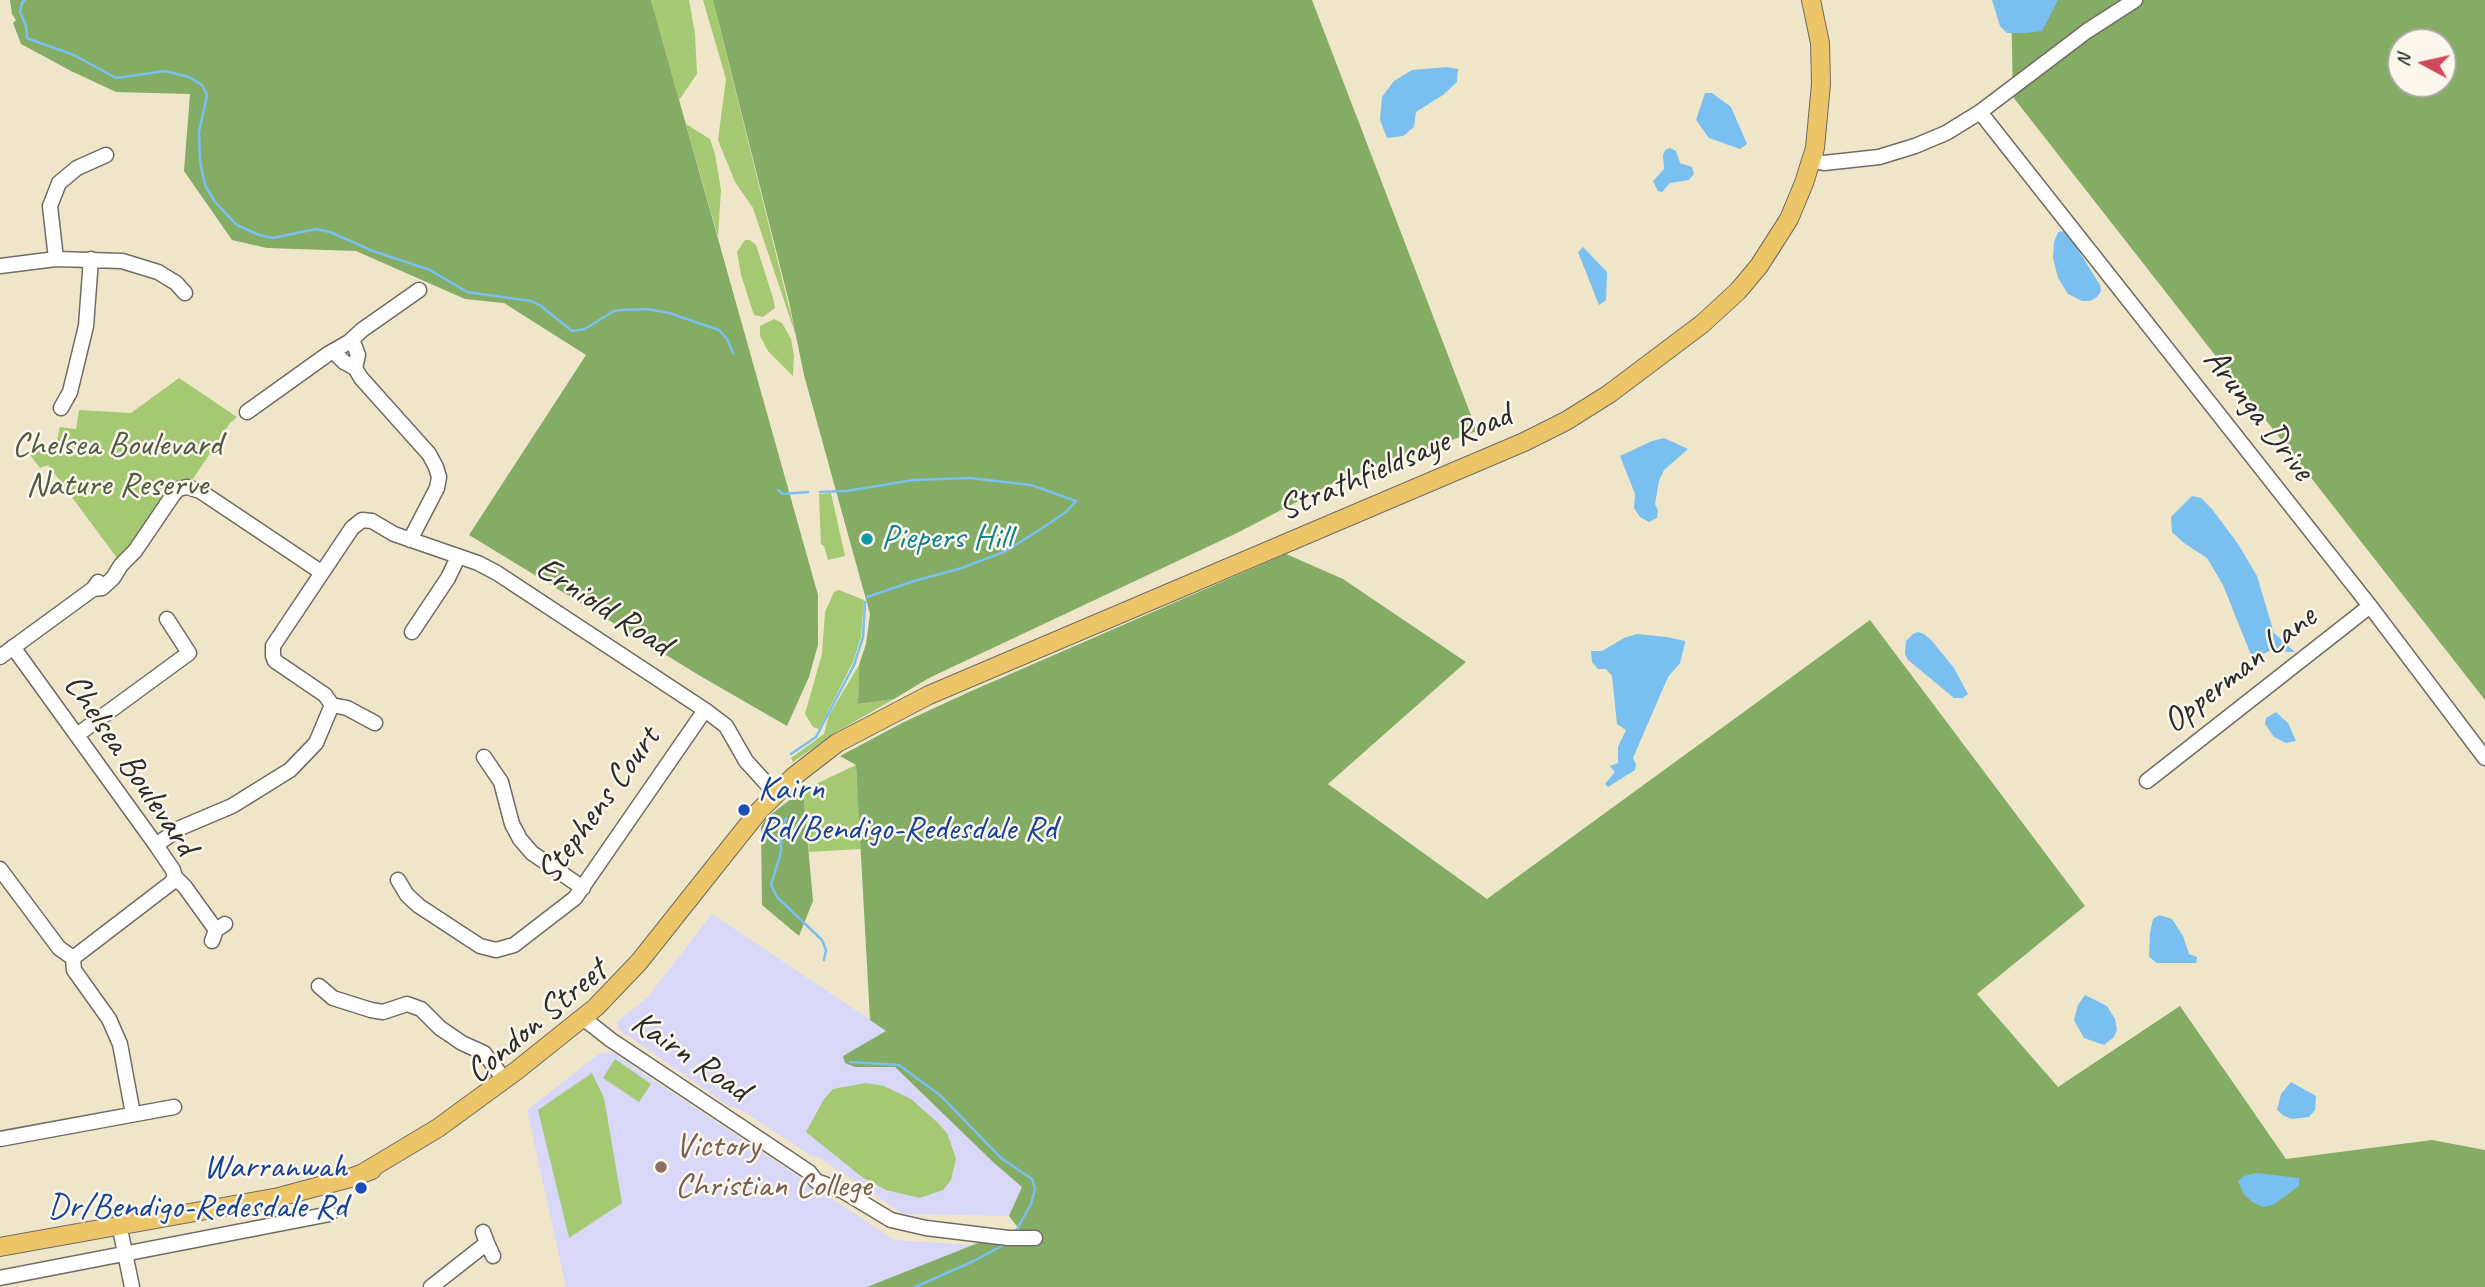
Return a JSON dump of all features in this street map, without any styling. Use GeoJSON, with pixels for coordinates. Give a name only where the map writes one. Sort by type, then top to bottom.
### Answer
{"type":"FeatureCollection","features":[{"type":"Feature","properties":{"kind":"main road","name":"Strathfieldsaye Road"},"geometry":{"type":"LineString","coordinates":[[776,794],[821,754],[890,714],[1469,467],[1547,431],[1584,410],[1653,363],[1738,291],[1779,237],[1797,202],[1811,160],[1819,120],[1820,43],[1811,0]]}},
{"type":"Feature","properties":{"kind":"main road","name":"Condon Street"},"geometry":{"type":"LineString","coordinates":[[0,1247],[279,1197],[363,1173],[414,1154],[458,1126],[586,1022],[639,962],[744,828],[776,794]]}},
{"type":"Feature","properties":{"kind":"main road","name":"Condon Street"},"geometry":{"type":"LineString","coordinates":[[363,1173],[421,1140],[586,1022]]}},
{"type":"Feature","properties":{"kind":"street"},"geometry":{"type":"LineString","coordinates":[[1811,160],[1824,163],[1844,162],[1900,152],[1946,133],[1980,112],[2087,31],[2135,0]]}},
{"type":"Feature","properties":{"kind":"street","name":"Arunga Drive"},"geometry":{"type":"LineString","coordinates":[[1980,112],[2370,606],[2485,758]]}},
{"type":"Feature","properties":{"kind":"street"},"geometry":{"type":"LineString","coordinates":[[56,259],[50,205],[59,183],[77,168],[106,155]]}},
{"type":"Feature","properties":{"kind":"street"},"geometry":{"type":"LineString","coordinates":[[0,266],[56,259],[122,261],[152,269],[171,279],[186,293]]}},
{"type":"Feature","properties":{"kind":"street"},"geometry":{"type":"LineString","coordinates":[[61,408],[70,392],[86,326],[91,259]]}},
{"type":"Feature","properties":{"kind":"street"},"geometry":{"type":"LineString","coordinates":[[247,412],[419,290]]}},
{"type":"Feature","properties":{"kind":"street"},"geometry":{"type":"LineString","coordinates":[[352,339],[358,355],[355,368]]}},
{"type":"Feature","properties":{"kind":"street"},"geometry":{"type":"LineString","coordinates":[[333,351],[341,360],[355,368],[429,454],[438,472],[436,488],[410,540]]}},
{"type":"Feature","properties":{"kind":"street"},"geometry":{"type":"LineString","coordinates":[[0,657],[93,589],[102,588],[109,583],[135,551],[173,495],[187,487],[200,491],[321,572],[276,640],[272,651],[275,661],[325,695],[332,705],[347,708],[377,725]]}},
{"type":"Feature","properties":{"kind":"street","name":"Erniold Road"},"geometry":{"type":"LineString","coordinates":[[321,572],[352,528],[362,520],[372,521],[394,534],[478,564],[504,577],[726,726],[746,761],[776,794]]}},
{"type":"Feature","properties":{"kind":"street"},"geometry":{"type":"LineString","coordinates":[[412,632],[448,578],[458,557]]}},
{"type":"Feature","properties":{"kind":"street","name":"Opperman Lane"},"geometry":{"type":"LineString","coordinates":[[2147,782],[2370,606]]}},
{"type":"Feature","properties":{"kind":"street"},"geometry":{"type":"LineString","coordinates":[[77,735],[190,653],[167,620]]}},
{"type":"Feature","properties":{"kind":"street","name":"Chelsea Boulevard"},"geometry":{"type":"LineString","coordinates":[[13,648],[156,845],[175,877],[171,883],[73,958]]}},
{"type":"Feature","properties":{"kind":"street"},"geometry":{"type":"LineString","coordinates":[[156,845],[180,828],[232,806],[290,770],[305,752],[315,728],[323,723],[332,705]]}},
{"type":"Feature","properties":{"kind":"street","name":"Stephens Court"},"geometry":{"type":"LineString","coordinates":[[398,880],[407,895],[419,906],[480,946],[496,950],[514,945],[560,912],[583,888],[705,710]]}},
{"type":"Feature","properties":{"kind":"street"},"geometry":{"type":"LineString","coordinates":[[484,757],[498,775],[512,824],[520,839],[532,853],[583,888]]}},
{"type":"Feature","properties":{"kind":"street"},"geometry":{"type":"LineString","coordinates":[[0,869],[59,948],[73,958],[74,970],[109,1019],[120,1044],[133,1114]]}},
{"type":"Feature","properties":{"kind":"street"},"geometry":{"type":"LineString","coordinates":[[175,877],[186,887],[218,932]]}},
{"type":"Feature","properties":{"kind":"street"},"geometry":{"type":"LineString","coordinates":[[319,986],[333,998],[371,1010],[383,1012],[403,1005],[415,1005],[445,1031],[484,1053],[504,1079]]}},
{"type":"Feature","properties":{"kind":"street","name":"Kairn Road"},"geometry":{"type":"LineString","coordinates":[[586,1022],[809,1172],[816,1181],[843,1191],[891,1220],[926,1228],[1007,1238],[1035,1238]]}},
{"type":"Feature","properties":{"kind":"street"},"geometry":{"type":"LineString","coordinates":[[0,1139],[174,1107]]}},
{"type":"Feature","properties":{"kind":"street"},"geometry":{"type":"LineString","coordinates":[[10,1280],[126,1253],[330,1214]]}},
{"type":"Feature","properties":{"kind":"street"},"geometry":{"type":"LineString","coordinates":[[119,1224],[132,1287]]}},
{"type":"Feature","properties":{"kind":"street"},"geometry":{"type":"LineString","coordinates":[[431,1287],[488,1244]]}},
{"type":"Feature","properties":{"kind":"shaded area","name":"Victory Christian College"},"geometry":{"type":"Polygon","coordinates":[[[712,914],[887,1031],[843,1056],[855,1067],[895,1067],[1023,1188],[1009,1216],[903,1214],[817,1156],[813,1157],[741,1110],[729,1106],[618,1029],[618,1021],[647,998],[712,914]]]}},
{"type":"Feature","properties":{"kind":"shaded area","name":"Victory Christian College"},"geometry":{"type":"Polygon","coordinates":[[[611,1052],[894,1240],[973,1245],[867,1287],[566,1287],[527,1110],[600,1053],[611,1052]]]}},
{"type":"Feature","properties":{"kind":"green space"},"geometry":{"type":"Polygon","coordinates":[[[10,0],[651,0],[818,595],[818,645],[809,677],[787,726],[469,535],[586,355],[504,303],[465,299],[356,251],[267,248],[232,240],[184,171],[190,94],[116,92],[71,71],[21,44],[13,23],[16,20],[12,14],[10,0]]]}},
{"type":"Feature","properties":{"kind":"green space"},"geometry":{"type":"Polygon","coordinates":[[[651,0],[689,0],[695,34],[697,74],[679,100],[651,0]]]}},
{"type":"Feature","properties":{"kind":"green space"},"geometry":{"type":"Polygon","coordinates":[[[703,0],[713,0],[797,339],[753,208],[735,182],[718,140],[726,79],[703,0]]]}},
{"type":"Feature","properties":{"kind":"green space"},"geometry":{"type":"Polygon","coordinates":[[[713,0],[1312,0],[1477,431],[1337,481],[1237,533],[929,678],[894,699],[858,704],[859,665],[866,644],[870,614],[804,375],[789,302],[713,0]]]}},
{"type":"Feature","properties":{"kind":"green space"},"geometry":{"type":"Polygon","coordinates":[[[2011,0],[2485,0],[2485,700],[2013,97],[2011,0]]]}},
{"type":"Feature","properties":{"kind":"green space"},"geometry":{"type":"Polygon","coordinates":[[[686,124],[710,139],[715,154],[721,190],[718,237],[686,124]]]}},
{"type":"Feature","properties":{"kind":"green space"},"geometry":{"type":"Polygon","coordinates":[[[745,240],[756,245],[773,298],[775,308],[763,317],[754,315],[741,275],[737,252],[745,240]]]}},
{"type":"Feature","properties":{"kind":"green space"},"geometry":{"type":"Polygon","coordinates":[[[774,319],[782,323],[791,339],[793,376],[768,351],[760,336],[760,326],[774,319]]]}},
{"type":"Feature","properties":{"kind":"green space","name":"Chelsea Boulevard Nature Reserve"},"geometry":{"type":"Polygon","coordinates":[[[179,378],[237,417],[230,423],[193,479],[179,480],[167,490],[128,548],[117,558],[48,465],[40,468],[27,451],[56,446],[60,427],[76,429],[79,410],[131,413],[179,378]]]}},
{"type":"Feature","properties":{"kind":"green space"},"geometry":{"type":"Polygon","coordinates":[[[831,493],[845,556],[828,560],[821,544],[819,494],[831,493]]]}},
{"type":"Feature","properties":{"kind":"green space"},"geometry":{"type":"Polygon","coordinates":[[[1286,554],[1343,579],[1466,662],[1328,784],[1487,899],[1870,620],[2085,906],[1977,994],[2058,1087],[2180,1006],[2286,1159],[2432,1140],[2485,1150],[2485,1287],[867,1287],[978,1243],[1016,1243],[1026,1238],[1009,1216],[1022,1187],[895,1067],[855,1067],[845,1063],[843,1056],[886,1031],[870,1020],[856,765],[840,756],[969,692],[1286,554]]]}},
{"type":"Feature","properties":{"kind":"green space"},"geometry":{"type":"Polygon","coordinates":[[[839,590],[864,600],[861,637],[853,662],[819,729],[813,727],[805,714],[822,654],[825,612],[834,592],[839,590]]]}},
{"type":"Feature","properties":{"kind":"green space"},"geometry":{"type":"Polygon","coordinates":[[[859,665],[858,704],[894,699],[838,731],[793,762],[791,758],[824,734],[829,715],[859,665]]]}},
{"type":"Feature","properties":{"kind":"green space"},"geometry":{"type":"Polygon","coordinates":[[[856,765],[861,849],[809,852],[803,790],[856,765]]]}},
{"type":"Feature","properties":{"kind":"green space"},"geometry":{"type":"Polygon","coordinates":[[[803,790],[813,901],[799,936],[762,905],[761,827],[766,818],[803,790]]]}},
{"type":"Feature","properties":{"kind":"green space"},"geometry":{"type":"Polygon","coordinates":[[[615,1059],[651,1084],[639,1102],[603,1078],[615,1059]]]}},
{"type":"Feature","properties":{"kind":"green space"},"geometry":{"type":"Polygon","coordinates":[[[592,1073],[604,1098],[622,1203],[569,1238],[538,1110],[592,1073]]]}},
{"type":"Feature","properties":{"kind":"green space"},"geometry":{"type":"Polygon","coordinates":[[[866,1083],[884,1086],[911,1099],[947,1133],[956,1159],[951,1180],[943,1190],[920,1198],[886,1190],[862,1177],[806,1132],[824,1099],[833,1089],[866,1083]]]}},
{"type":"Feature","properties":{"kind":"water"},"geometry":{"type":"Polygon","coordinates":[[[1992,0],[2058,0],[2042,31],[2007,33],[2000,26],[1992,0]]]}},
{"type":"Feature","properties":{"kind":"water"},"geometry":{"type":"Polygon","coordinates":[[[1447,67],[1458,69],[1457,82],[1443,95],[1416,112],[1414,127],[1403,136],[1387,138],[1380,120],[1382,97],[1394,81],[1412,70],[1447,67]]]}},
{"type":"Feature","properties":{"kind":"water"},"geometry":{"type":"Polygon","coordinates":[[[1705,93],[1712,93],[1731,107],[1747,144],[1740,149],[1709,138],[1696,120],[1705,93]]]}},
{"type":"Feature","properties":{"kind":"water"},"geometry":{"type":"Polygon","coordinates":[[[1670,148],[1676,151],[1680,163],[1692,167],[1694,174],[1689,180],[1670,183],[1662,192],[1658,191],[1653,181],[1664,169],[1663,155],[1665,150],[1670,148]]]}},
{"type":"Feature","properties":{"kind":"water"},"geometry":{"type":"Polygon","coordinates":[[[2064,231],[2100,285],[2101,291],[2090,301],[2082,301],[2068,294],[2058,278],[2053,258],[2054,242],[2058,232],[2064,231]]]}},
{"type":"Feature","properties":{"kind":"water"},"geometry":{"type":"Polygon","coordinates":[[[1583,247],[1607,272],[1606,300],[1599,305],[1578,252],[1583,247]]]}},
{"type":"Feature","properties":{"kind":"water"},"geometry":{"type":"Polygon","coordinates":[[[1664,438],[1688,449],[1664,470],[1655,504],[1658,510],[1657,518],[1649,522],[1640,517],[1634,508],[1635,494],[1620,456],[1664,438]]]}},
{"type":"Feature","properties":{"kind":"water"},"geometry":{"type":"Polygon","coordinates":[[[2192,496],[2201,498],[2212,509],[2238,544],[2257,576],[2274,633],[2295,652],[2269,651],[2259,656],[2251,655],[2223,585],[2207,558],[2172,532],[2171,517],[2192,496]]]}},
{"type":"Feature","properties":{"kind":"water"},"geometry":{"type":"Polygon","coordinates":[[[1918,632],[1932,641],[1954,668],[1968,694],[1963,698],[1954,698],[1908,660],[1905,654],[1906,641],[1918,632]]]}},
{"type":"Feature","properties":{"kind":"water"},"geometry":{"type":"Polygon","coordinates":[[[1637,634],[1667,637],[1685,643],[1680,663],[1668,677],[1633,758],[1635,770],[1608,787],[1605,784],[1615,772],[1610,766],[1618,763],[1618,747],[1626,730],[1617,724],[1612,676],[1606,669],[1598,669],[1592,662],[1591,651],[1602,651],[1637,634]]]}},
{"type":"Feature","properties":{"kind":"water"},"geometry":{"type":"Polygon","coordinates":[[[2276,712],[2288,723],[2296,741],[2286,743],[2274,737],[2265,724],[2266,718],[2276,712]]]}},
{"type":"Feature","properties":{"kind":"water"},"geometry":{"type":"Polygon","coordinates":[[[2159,915],[2172,919],[2183,936],[2189,954],[2197,957],[2196,963],[2157,963],[2149,957],[2153,919],[2159,915]]]}},
{"type":"Feature","properties":{"kind":"water"},"geometry":{"type":"Polygon","coordinates":[[[2085,995],[2107,1006],[2115,1019],[2117,1030],[2114,1037],[2104,1045],[2084,1038],[2074,1020],[2078,1005],[2085,995]]]}},
{"type":"Feature","properties":{"kind":"water"},"geometry":{"type":"Polygon","coordinates":[[[2291,1082],[2316,1096],[2315,1110],[2309,1117],[2292,1119],[2277,1110],[2281,1094],[2291,1082]]]}},
{"type":"Feature","properties":{"kind":"water"},"geometry":{"type":"Polygon","coordinates":[[[2257,1173],[2299,1178],[2299,1186],[2273,1205],[2263,1207],[2252,1202],[2243,1193],[2238,1181],[2244,1176],[2257,1173]]]}},
{"type":"Feature","properties":{"kind":"waterway"},"geometry":{"type":"LineString","coordinates":[[25,0],[20,12],[26,26],[27,38],[74,55],[116,78],[165,71],[189,77],[202,85],[207,95],[199,132],[200,162],[205,185],[215,202],[237,225],[273,238],[316,229],[330,232],[373,251],[430,270],[467,292],[531,301],[572,331],[585,329],[614,311],[647,309],[669,313],[719,330],[727,339],[733,353]]}},
{"type":"Feature","properties":{"kind":"waterway"},"geometry":{"type":"LineString","coordinates":[[820,492],[846,491],[914,480],[970,478],[1031,485],[1076,501],[1067,511],[1006,551],[962,568],[867,597]]}},
{"type":"Feature","properties":{"kind":"waterway"},"geometry":{"type":"LineString","coordinates":[[778,490],[783,494],[808,492]]}},
{"type":"Feature","properties":{"kind":"waterway"},"geometry":{"type":"LineString","coordinates":[[791,754],[816,737],[854,665],[863,637],[865,602]]}},
{"type":"Feature","properties":{"kind":"waterway"},"geometry":{"type":"LineString","coordinates":[[786,818],[781,833],[781,852],[771,885],[777,897],[822,940],[826,950],[824,960]]}},
{"type":"Feature","properties":{"kind":"waterway"},"geometry":{"type":"LineString","coordinates":[[850,1062],[899,1065],[941,1096],[1001,1158],[1032,1179],[1035,1189],[1031,1204],[1016,1231]]}},
{"type":"Feature","properties":{"kind":"waterway"},"geometry":{"type":"LineString","coordinates":[[915,1287],[1007,1243]]}},
{"type":"Feature","properties":{"kind":"place","name":"Piepers Hill"},"geometry":{"type":"Point","coordinates":[867,539]}},
{"type":"Feature","properties":{"kind":"place","name":"Kairn Rd/Bendigo-Redesdale Rd"},"geometry":{"type":"Point","coordinates":[744,810]}},
{"type":"Feature","properties":{"kind":"place","name":"Victory Christian College"},"geometry":{"type":"Point","coordinates":[661,1167]}},
{"type":"Feature","properties":{"kind":"place","name":"Warranwah Dr/Bendigo-Redesdale Rd"},"geometry":{"type":"Point","coordinates":[361,1188]}}]}
